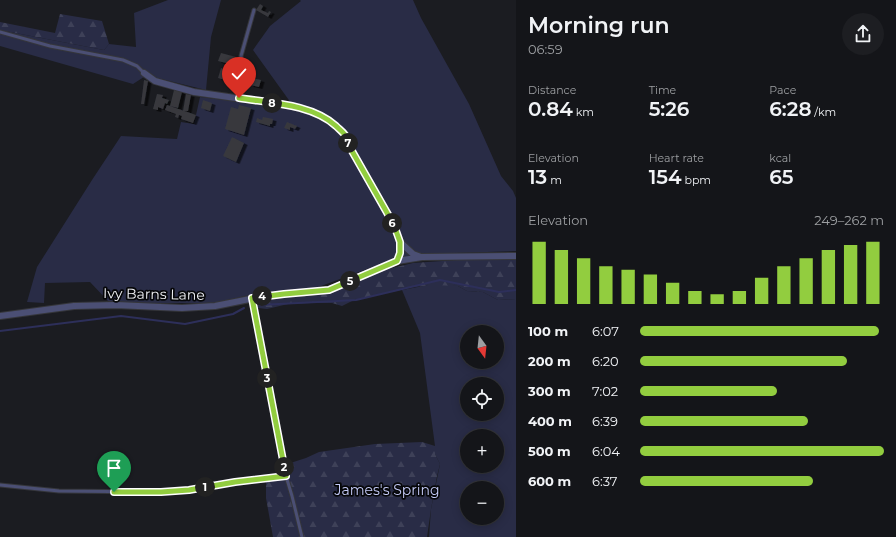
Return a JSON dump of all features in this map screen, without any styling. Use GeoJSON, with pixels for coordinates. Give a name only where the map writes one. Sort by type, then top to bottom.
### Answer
{"type":"FeatureCollection","features":[{"type":"Feature","properties":{"kind":"street"},"geometry":{"type":"LineString","coordinates":[[144,72],[155,81],[166,85],[194,92],[300,108],[310,111],[331,122],[345,135],[348,144],[394,225],[400,242],[400,253],[397,261]]}},
{"type":"Feature","properties":{"kind":"street"},"geometry":{"type":"LineString","coordinates":[[400,242],[413,254],[422,257]]}},
{"type":"Feature","properties":{"kind":"street","name":"Ivy Barns Lane"},"geometry":{"type":"LineString","coordinates":[[0,316],[74,306],[113,305],[182,308],[215,306],[252,298],[329,290],[397,261],[422,257],[516,256]]}},
{"type":"Feature","properties":{"kind":"lane"},"geometry":{"type":"LineString","coordinates":[[239,98],[243,77],[241,56],[254,10]]}},
{"type":"Feature","properties":{"kind":"lane"},"geometry":{"type":"LineString","coordinates":[[0,32],[50,46],[123,60],[137,66],[144,72]]}},
{"type":"Feature","properties":{"kind":"lane"},"geometry":{"type":"LineString","coordinates":[[252,298],[286,476],[302,537]]}},
{"type":"Feature","properties":{"kind":"lane"},"geometry":{"type":"LineString","coordinates":[[0,485],[60,491],[161,492],[189,490],[235,482],[286,476]]}},
{"type":"Feature","properties":{"kind":"green space"},"geometry":{"type":"Polygon","coordinates":[[[168,0],[221,0],[211,37],[206,90],[157,78],[150,73],[133,84],[0,46],[0,30],[104,50],[109,44],[136,47],[134,13],[168,0]]]}},
{"type":"Feature","properties":{"kind":"green space"},"geometry":{"type":"Polygon","coordinates":[[[300,0],[413,0],[421,18],[469,104],[501,176],[513,191],[516,198],[516,251],[424,254],[386,262],[313,289],[254,294],[215,303],[136,303],[108,301],[90,282],[45,283],[44,303],[27,302],[37,267],[121,136],[177,139],[181,122],[194,124],[200,97],[296,110],[253,50],[270,26],[301,1],[300,0]]]}},
{"type":"Feature","properties":{"kind":"green space"},"geometry":{"type":"Polygon","coordinates":[[[60,14],[102,21],[109,44],[104,50],[0,30],[0,22],[55,33],[60,14]]]}},
{"type":"Feature","properties":{"kind":"green space"},"geometry":{"type":"Polygon","coordinates":[[[472,259],[516,260],[516,299],[498,300],[483,292],[467,291],[458,286],[432,285],[414,287],[354,300],[342,306],[332,303],[311,303],[288,304],[267,309],[258,308],[258,302],[283,297],[312,295],[333,291],[388,269],[413,263],[472,259]]]}},
{"type":"Feature","properties":{"kind":"green space"},"geometry":{"type":"Polygon","coordinates":[[[446,284],[458,286],[467,291],[483,292],[498,300],[516,299],[516,537],[429,537],[431,509],[440,464],[435,454],[420,333],[402,290],[428,285],[446,284]]]}},
{"type":"Feature","properties":{"kind":"green space","name":"James's Spring"},"geometry":{"type":"Polygon","coordinates":[[[422,442],[435,446],[435,454],[440,464],[427,537],[273,537],[266,498],[266,475],[277,473],[278,467],[319,452],[375,444],[422,442]]]}},
{"type":"Feature","properties":{"kind":"building"},"geometry":{"type":"Polygon","coordinates":[[[260,4],[263,6],[261,10],[268,13],[269,11],[271,12],[268,17],[256,10],[260,4]]]}},
{"type":"Feature","properties":{"kind":"building"},"geometry":{"type":"Polygon","coordinates":[[[221,53],[236,57],[234,65],[218,61],[221,53]]]}},
{"type":"Feature","properties":{"kind":"building"},"geometry":{"type":"Polygon","coordinates":[[[225,65],[229,66],[227,76],[239,80],[238,84],[218,78],[221,68],[224,69],[225,65]]]}},
{"type":"Feature","properties":{"kind":"building"},"geometry":{"type":"Polygon","coordinates":[[[252,78],[261,80],[259,87],[250,85],[252,78]]]}},
{"type":"Feature","properties":{"kind":"building"},"geometry":{"type":"Polygon","coordinates":[[[144,80],[148,81],[144,104],[141,104],[144,80]]]}},
{"type":"Feature","properties":{"kind":"building"},"geometry":{"type":"Polygon","coordinates":[[[174,90],[182,92],[178,108],[170,106],[174,90]]]}},
{"type":"Feature","properties":{"kind":"building"},"geometry":{"type":"Polygon","coordinates":[[[157,94],[163,95],[162,98],[169,100],[167,104],[165,103],[163,109],[158,107],[158,110],[153,109],[157,94]]]}},
{"type":"Feature","properties":{"kind":"building"},"geometry":{"type":"Polygon","coordinates":[[[186,94],[191,95],[188,111],[183,111],[186,94]]]}},
{"type":"Feature","properties":{"kind":"building"},"geometry":{"type":"Polygon","coordinates":[[[203,100],[212,103],[210,111],[201,108],[203,100]]]}},
{"type":"Feature","properties":{"kind":"building"},"geometry":{"type":"Polygon","coordinates":[[[167,105],[196,115],[193,123],[181,119],[182,116],[179,115],[178,118],[175,117],[176,114],[165,110],[167,105]]]}},
{"type":"Feature","properties":{"kind":"building"},"geometry":{"type":"Polygon","coordinates":[[[239,105],[251,108],[244,135],[225,129],[231,107],[238,109],[239,105]]]}},
{"type":"Feature","properties":{"kind":"building"},"geometry":{"type":"Polygon","coordinates":[[[263,117],[273,119],[270,126],[256,122],[257,118],[262,120],[263,117]]]}},
{"type":"Feature","properties":{"kind":"building"},"geometry":{"type":"Polygon","coordinates":[[[287,122],[297,126],[295,129],[290,127],[290,130],[284,128],[287,122]]]}},
{"type":"Feature","properties":{"kind":"building"},"geometry":{"type":"Polygon","coordinates":[[[232,137],[244,143],[236,162],[223,156],[232,137]]]}},
{"type":"Feature","properties":{"kind":"waterway"},"geometry":{"type":"LineString","coordinates":[[259,305],[356,300],[440,280],[499,292],[516,290]]}},
{"type":"Feature","properties":{"kind":"waterway"},"geometry":{"type":"LineString","coordinates":[[0,331],[121,316],[185,324],[233,314],[244,308]]}},
{"type":"Feature","properties":{"kind":"route"},"geometry":{"type":"LineString","coordinates":[[114,492],[161,492],[189,490],[262,478],[286,476],[252,298],[329,290],[397,261],[400,253],[400,242],[394,225],[348,144],[345,135],[339,129],[331,122],[310,111],[291,106],[239,98]]}}]}
